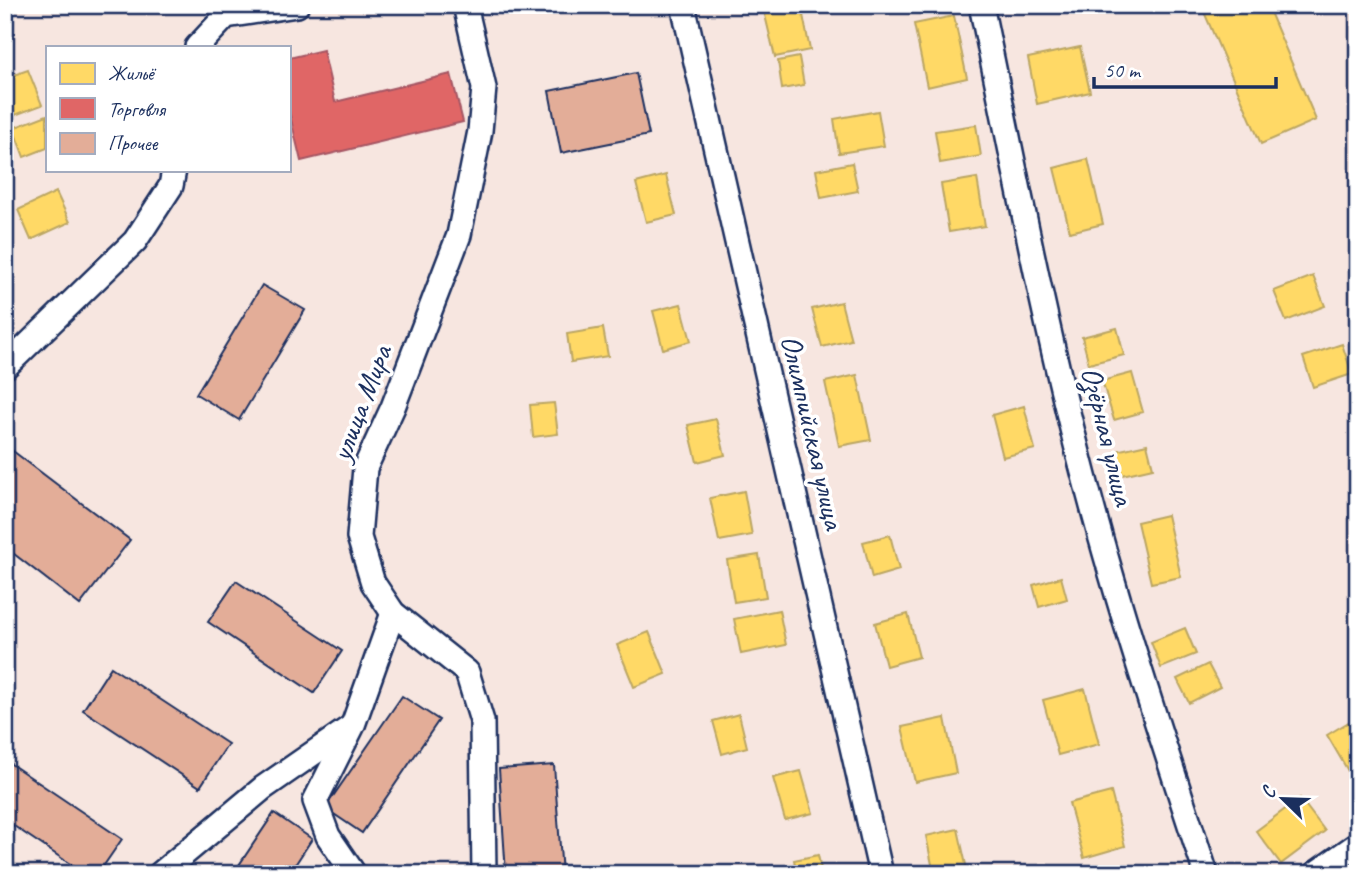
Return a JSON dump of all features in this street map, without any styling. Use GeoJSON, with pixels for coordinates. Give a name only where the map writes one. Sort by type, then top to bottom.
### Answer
{"type":"FeatureCollection","features":[{"type":"Feature","properties":{"kind":"street"},"geometry":{"type":"LineString","coordinates":[[198,46],[226,16],[297,5]]}},
{"type":"Feature","properties":{"kind":"street","name":"улица Мира"},"geometry":{"type":"LineString","coordinates":[[465,5],[484,88],[480,131],[459,235],[393,407],[365,468],[359,537],[373,583],[393,613],[467,672],[482,721],[484,874]]}},
{"type":"Feature","properties":{"kind":"street","name":"Олимпийская улица"},"geometry":{"type":"LineString","coordinates":[[683,5],[881,874]]}},
{"type":"Feature","properties":{"kind":"street","name":"Озёрная улица"},"geometry":{"type":"LineString","coordinates":[[981,5],[1036,274],[1088,493],[1130,642],[1206,874]]}},
{"type":"Feature","properties":{"kind":"street"},"geometry":{"type":"LineString","coordinates":[[5,367],[135,241],[171,186],[174,172]]}},
{"type":"Feature","properties":{"kind":"street"},"geometry":{"type":"LineString","coordinates":[[354,874],[328,836],[315,802],[353,725],[393,613]]}},
{"type":"Feature","properties":{"kind":"street"},"geometry":{"type":"LineString","coordinates":[[160,874],[263,788],[353,725]]}},
{"type":"Feature","properties":{"kind":"street"},"geometry":{"type":"LineString","coordinates":[[1315,874],[1358,844]]}},
{"type":"Feature","properties":{"kind":"building: Жильё"},"geometry":{"type":"Polygon","coordinates":[[[801,5],[810,50],[775,57],[764,11],[801,5]]]}},
{"type":"Feature","properties":{"kind":"building: Жильё"},"geometry":{"type":"Polygon","coordinates":[[[1201,5],[1267,5],[1316,120],[1261,144],[1201,5]]]}},
{"type":"Feature","properties":{"kind":"building: Жильё"},"geometry":{"type":"Polygon","coordinates":[[[954,16],[967,78],[927,87],[914,24],[954,16]]]}},
{"type":"Feature","properties":{"kind":"building: Жильё"},"geometry":{"type":"Polygon","coordinates":[[[1080,47],[1090,92],[1037,104],[1028,58],[1080,47]]]}},
{"type":"Feature","properties":{"kind":"building: Жильё"},"geometry":{"type":"Polygon","coordinates":[[[799,57],[804,85],[782,89],[778,61],[799,57]]]}},
{"type":"Feature","properties":{"kind":"building: Жильё"},"geometry":{"type":"Polygon","coordinates":[[[28,70],[42,105],[15,115],[5,91],[5,78],[28,70]]]}},
{"type":"Feature","properties":{"kind":"building: Жильё"},"geometry":{"type":"Polygon","coordinates":[[[878,111],[884,146],[839,153],[834,119],[878,111]]]}},
{"type":"Feature","properties":{"kind":"building: Жильё"},"geometry":{"type":"Polygon","coordinates":[[[46,115],[46,148],[24,157],[13,128],[46,115]]]}},
{"type":"Feature","properties":{"kind":"building: Жильё"},"geometry":{"type":"Polygon","coordinates":[[[976,125],[981,156],[940,163],[935,131],[976,125]]]}},
{"type":"Feature","properties":{"kind":"building: Жильё"},"geometry":{"type":"Polygon","coordinates":[[[1088,159],[1103,224],[1070,232],[1054,168],[1088,159]]]}},
{"type":"Feature","properties":{"kind":"building: Жильё"},"geometry":{"type":"Polygon","coordinates":[[[852,163],[858,191],[821,198],[816,170],[852,163]]]}},
{"type":"Feature","properties":{"kind":"building: Жильё"},"geometry":{"type":"Polygon","coordinates":[[[666,175],[676,215],[646,222],[636,183],[666,175]]]}},
{"type":"Feature","properties":{"kind":"building: Жильё"},"geometry":{"type":"Polygon","coordinates":[[[977,178],[985,226],[949,232],[941,184],[977,178]]]}},
{"type":"Feature","properties":{"kind":"building: Жильё"},"geometry":{"type":"Polygon","coordinates":[[[56,192],[70,222],[31,240],[18,210],[56,192]]]}},
{"type":"Feature","properties":{"kind":"building: Жильё"},"geometry":{"type":"Polygon","coordinates":[[[1313,276],[1325,306],[1286,321],[1274,291],[1313,276]]]}},
{"type":"Feature","properties":{"kind":"building: Жильё"},"geometry":{"type":"Polygon","coordinates":[[[841,302],[851,340],[822,347],[812,309],[841,302]]]}},
{"type":"Feature","properties":{"kind":"building: Жильё"},"geometry":{"type":"Polygon","coordinates":[[[681,304],[691,341],[663,349],[653,311],[681,304]]]}},
{"type":"Feature","properties":{"kind":"building: Жильё"},"geometry":{"type":"Polygon","coordinates":[[[603,328],[608,356],[571,362],[567,334],[603,328]]]}},
{"type":"Feature","properties":{"kind":"building: Жильё"},"geometry":{"type":"Polygon","coordinates":[[[1117,328],[1124,355],[1089,364],[1082,337],[1117,328]]]}},
{"type":"Feature","properties":{"kind":"building: Жильё"},"geometry":{"type":"Polygon","coordinates":[[[1342,344],[1352,374],[1313,387],[1303,357],[1342,344]]]}},
{"type":"Feature","properties":{"kind":"building: Жильё"},"geometry":{"type":"Polygon","coordinates":[[[1132,373],[1143,412],[1114,420],[1102,381],[1132,373]]]}},
{"type":"Feature","properties":{"kind":"building: Жильё"},"geometry":{"type":"Polygon","coordinates":[[[857,375],[871,440],[839,446],[825,382],[857,375]]]}},
{"type":"Feature","properties":{"kind":"building: Жильё"},"geometry":{"type":"Polygon","coordinates":[[[554,403],[558,434],[533,437],[530,405],[554,403]]]}},
{"type":"Feature","properties":{"kind":"building: Жильё"},"geometry":{"type":"Polygon","coordinates":[[[1024,406],[1035,449],[1003,457],[992,415],[1024,406]]]}},
{"type":"Feature","properties":{"kind":"building: Жильё"},"geometry":{"type":"Polygon","coordinates":[[[716,419],[725,455],[697,462],[688,425],[716,419]]]}},
{"type":"Feature","properties":{"kind":"building: Жильё"},"geometry":{"type":"Polygon","coordinates":[[[1147,444],[1153,468],[1122,475],[1116,451],[1147,444]]]}},
{"type":"Feature","properties":{"kind":"building: Жильё"},"geometry":{"type":"Polygon","coordinates":[[[744,491],[752,535],[719,541],[710,498],[744,491]]]}},
{"type":"Feature","properties":{"kind":"building: Жильё"},"geometry":{"type":"Polygon","coordinates":[[[1167,515],[1181,577],[1151,583],[1137,522],[1167,515]]]}},
{"type":"Feature","properties":{"kind":"building: Жильё"},"geometry":{"type":"Polygon","coordinates":[[[890,535],[899,570],[872,578],[863,542],[890,535]]]}},
{"type":"Feature","properties":{"kind":"building: Жильё"},"geometry":{"type":"Polygon","coordinates":[[[759,555],[766,597],[734,602],[727,560],[759,555]]]}},
{"type":"Feature","properties":{"kind":"building: Жильё"},"geometry":{"type":"Polygon","coordinates":[[[1061,577],[1067,599],[1039,607],[1033,585],[1061,577]]]}},
{"type":"Feature","properties":{"kind":"building: Жильё"},"geometry":{"type":"Polygon","coordinates":[[[779,610],[786,645],[741,654],[734,619],[779,610]]]}},
{"type":"Feature","properties":{"kind":"building: Жильё"},"geometry":{"type":"Polygon","coordinates":[[[908,614],[919,657],[886,666],[875,623],[908,614]]]}},
{"type":"Feature","properties":{"kind":"building: Жильё"},"geometry":{"type":"Polygon","coordinates":[[[1185,628],[1196,654],[1161,668],[1151,642],[1185,628]]]}},
{"type":"Feature","properties":{"kind":"building: Жильё"},"geometry":{"type":"Polygon","coordinates":[[[649,632],[666,674],[634,687],[617,645],[649,632]]]}},
{"type":"Feature","properties":{"kind":"building: Жильё"},"geometry":{"type":"Polygon","coordinates":[[[1208,664],[1220,687],[1189,703],[1177,679],[1208,664]]]}},
{"type":"Feature","properties":{"kind":"building: Жильё"},"geometry":{"type":"Polygon","coordinates":[[[1085,689],[1099,744],[1058,755],[1043,700],[1085,689]]]}},
{"type":"Feature","properties":{"kind":"building: Жильё"},"geometry":{"type":"Polygon","coordinates":[[[739,714],[747,747],[722,754],[713,721],[739,714]]]}},
{"type":"Feature","properties":{"kind":"building: Жильё"},"geometry":{"type":"Polygon","coordinates":[[[945,718],[956,773],[915,782],[902,727],[945,718]]]}},
{"type":"Feature","properties":{"kind":"building: Жильё"},"geometry":{"type":"Polygon","coordinates":[[[1358,718],[1358,788],[1327,735],[1358,718]]]}},
{"type":"Feature","properties":{"kind":"building: Жильё"},"geometry":{"type":"Polygon","coordinates":[[[801,771],[813,813],[785,820],[773,778],[801,771]]]}},
{"type":"Feature","properties":{"kind":"building: Жильё"},"geometry":{"type":"Polygon","coordinates":[[[1111,792],[1125,846],[1084,858],[1069,803],[1111,792]]]}},
{"type":"Feature","properties":{"kind":"building: Жильё"},"geometry":{"type":"Polygon","coordinates":[[[1300,798],[1325,831],[1281,864],[1256,831],[1300,798]]]}},
{"type":"Feature","properties":{"kind":"building: Жильё"},"geometry":{"type":"Polygon","coordinates":[[[958,829],[968,874],[934,874],[926,836],[958,829]]]}},
{"type":"Feature","properties":{"kind":"building: Жильё"},"geometry":{"type":"Polygon","coordinates":[[[818,855],[822,874],[797,874],[794,860],[818,855]]]}},
{"type":"Feature","properties":{"kind":"building: Торговля"},"geometry":{"type":"Polygon","coordinates":[[[323,50],[335,102],[451,74],[463,122],[301,161],[290,115],[290,58],[323,50]]]}},
{"type":"Feature","properties":{"kind":"building: Прочее"},"geometry":{"type":"Polygon","coordinates":[[[636,73],[649,135],[561,153],[549,91],[636,73]]]}},
{"type":"Feature","properties":{"kind":"building: Прочее"},"geometry":{"type":"Polygon","coordinates":[[[262,285],[305,310],[239,420],[196,394],[262,285]]]}},
{"type":"Feature","properties":{"kind":"building: Прочее"},"geometry":{"type":"Polygon","coordinates":[[[5,445],[130,540],[80,605],[5,547],[5,445]]]}},
{"type":"Feature","properties":{"kind":"building: Прочее"},"geometry":{"type":"Polygon","coordinates":[[[236,581],[342,651],[314,693],[208,622],[236,581]]]}},
{"type":"Feature","properties":{"kind":"building: Прочее"},"geometry":{"type":"Polygon","coordinates":[[[111,667],[228,744],[200,787],[83,710],[111,667]]]}},
{"type":"Feature","properties":{"kind":"building: Прочее"},"geometry":{"type":"Polygon","coordinates":[[[402,696],[439,720],[362,833],[325,808],[402,696]]]}},
{"type":"Feature","properties":{"kind":"building: Прочее"},"geometry":{"type":"Polygon","coordinates":[[[5,760],[122,839],[98,874],[85,874],[5,820],[5,760]]]}},
{"type":"Feature","properties":{"kind":"building: Прочее"},"geometry":{"type":"Polygon","coordinates":[[[554,765],[562,874],[506,874],[499,769],[554,765]]]}},
{"type":"Feature","properties":{"kind":"building: Прочее"},"geometry":{"type":"Polygon","coordinates":[[[274,813],[312,839],[289,874],[233,874],[274,813]]]}}]}
